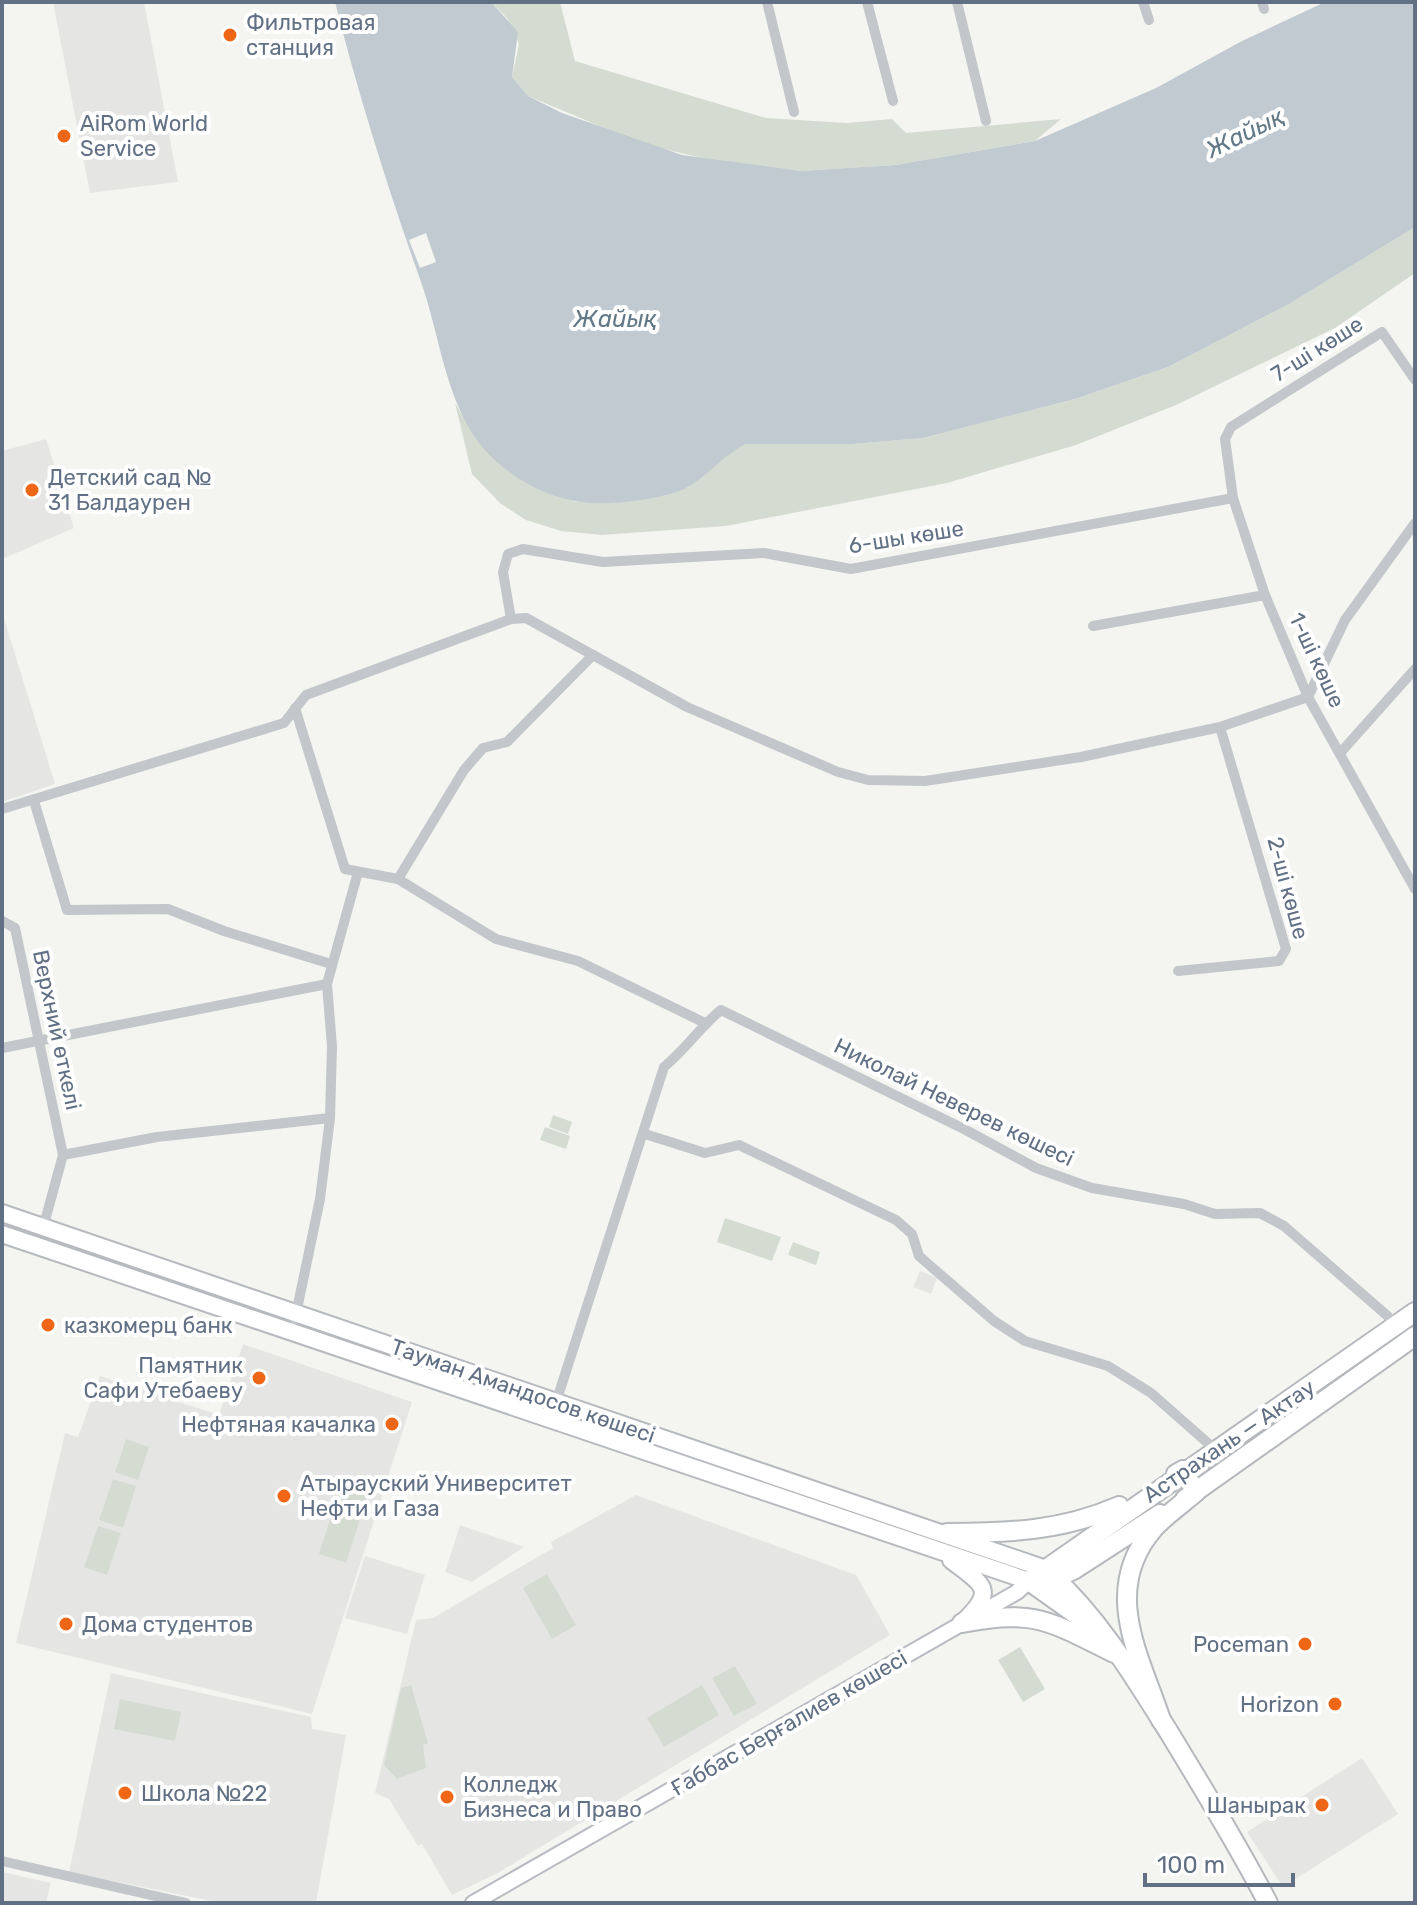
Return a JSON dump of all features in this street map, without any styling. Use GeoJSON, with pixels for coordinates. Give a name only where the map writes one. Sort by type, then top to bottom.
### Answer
{"type":"FeatureCollection","features":[{"type":"Feature","properties":{"kind":"highway","name":"Астрахань — Актау"},"geometry":{"type":"LineString","coordinates":[[1037,1581],[1183,1470],[1218,1452],[1415,1312]]}},
{"type":"Feature","properties":{"kind":"highway","name":"Астрахань — Актау"},"geometry":{"type":"LineString","coordinates":[[1037,1581],[1196,1492],[1415,1336]]}},
{"type":"Feature","properties":{"kind":"highway"},"geometry":{"type":"LineString","coordinates":[[947,1533],[1008,1534],[1079,1522],[1117,1507],[1183,1470],[1196,1492],[1154,1528],[1132,1570],[1128,1590],[1127,1626],[1161,1720]]}},
{"type":"Feature","properties":{"kind":"highway"},"geometry":{"type":"LineString","coordinates":[[1037,1581],[1102,1633],[1120,1656],[1232,1834],[1268,1903]]}},
{"type":"Feature","properties":{"kind":"highway"},"geometry":{"type":"LineString","coordinates":[[962,1623],[994,1616],[1032,1617],[1069,1629],[1120,1656]]}},
{"type":"Feature","properties":{"kind":"main road","name":"Тауман Амандосов көшесі"},"geometry":{"type":"LineString","coordinates":[[2,1213],[947,1533],[1037,1581]]}},
{"type":"Feature","properties":{"kind":"main road","name":"Тауман Амандосов көшесі"},"geometry":{"type":"LineString","coordinates":[[2,1234],[550,1421],[941,1552],[1037,1581]]}},
{"type":"Feature","properties":{"kind":"main road"},"geometry":{"type":"LineString","coordinates":[[941,1552],[980,1581],[983,1589],[981,1605],[962,1623]]}},
{"type":"Feature","properties":{"kind":"main road","name":"Ғаббас Берғалиев көшесі"},"geometry":{"type":"LineString","coordinates":[[473,1903],[1037,1581]]}},
{"type":"Feature","properties":{"kind":"street"},"geometry":{"type":"LineString","coordinates":[[767,2],[794,112]]}},
{"type":"Feature","properties":{"kind":"street"},"geometry":{"type":"LineString","coordinates":[[867,2],[893,101]]}},
{"type":"Feature","properties":{"kind":"street"},"geometry":{"type":"LineString","coordinates":[[957,2],[986,121]]}},
{"type":"Feature","properties":{"kind":"street"},"geometry":{"type":"LineString","coordinates":[[1143,2],[1149,20]]}},
{"type":"Feature","properties":{"kind":"street","name":"7-шi көше"},"geometry":{"type":"LineString","coordinates":[[1226,432],[1382,332],[1415,380]]}},
{"type":"Feature","properties":{"kind":"street","name":"1-ші көше"},"geometry":{"type":"LineString","coordinates":[[1226,432],[1233,498],[1265,595],[1308,697],[1415,889]]}},
{"type":"Feature","properties":{"kind":"street","name":"6-шы көше"},"geometry":{"type":"LineString","coordinates":[[511,619],[503,572],[508,554],[523,549],[603,562],[764,553],[851,569],[1233,498]]}},
{"type":"Feature","properties":{"kind":"street"},"geometry":{"type":"LineString","coordinates":[[2,809],[284,723],[306,695],[511,619],[526,618],[539,622],[687,707],[838,772],[868,780],[925,781],[1081,757],[1220,727],[1308,697],[1345,620],[1415,523]]}},
{"type":"Feature","properties":{"kind":"street"},"geometry":{"type":"LineString","coordinates":[[1093,626],[1265,595]]}},
{"type":"Feature","properties":{"kind":"street"},"geometry":{"type":"LineString","coordinates":[[398,879],[464,770],[483,748],[507,742],[593,655]]}},
{"type":"Feature","properties":{"kind":"street"},"geometry":{"type":"LineString","coordinates":[[1341,752],[1415,669]]}},
{"type":"Feature","properties":{"kind":"street"},"geometry":{"type":"LineString","coordinates":[[295,708],[342,866],[398,879],[496,939],[578,961],[705,1023],[688,1048],[664,1067],[645,1134],[550,1421]]}},
{"type":"Feature","properties":{"kind":"street","name":"2-ші көше"},"geometry":{"type":"LineString","coordinates":[[1178,971],[1279,961],[1286,949],[1220,727]]}},
{"type":"Feature","properties":{"kind":"street"},"geometry":{"type":"LineString","coordinates":[[34,801],[67,910],[168,909],[224,931],[331,964]]}},
{"type":"Feature","properties":{"kind":"street"},"geometry":{"type":"LineString","coordinates":[[291,1334],[320,1199],[330,1118],[332,1046],[327,984],[358,872]]}},
{"type":"Feature","properties":{"kind":"street","name":"Верхний өткелі"},"geometry":{"type":"LineString","coordinates":[[2,921],[15,928],[63,1155]]}},
{"type":"Feature","properties":{"kind":"street"},"geometry":{"type":"LineString","coordinates":[[2,1048],[327,984]]}},
{"type":"Feature","properties":{"kind":"street","name":"Николай Неверев көшесі"},"geometry":{"type":"LineString","coordinates":[[705,1023],[721,1010],[964,1129],[1036,1168],[1064,1178],[1215,1214],[1260,1213],[1284,1226],[1398,1325]]}},
{"type":"Feature","properties":{"kind":"street"},"geometry":{"type":"LineString","coordinates":[[43,1228],[63,1155],[157,1137],[330,1118]]}},
{"type":"Feature","properties":{"kind":"street"},"geometry":{"type":"LineString","coordinates":[[645,1134],[705,1153],[739,1145],[896,1220],[912,1234],[919,1256],[994,1321],[1025,1341],[1108,1366],[1151,1393],[1218,1452]]}},
{"type":"Feature","properties":{"kind":"street"},"geometry":{"type":"LineString","coordinates":[[2,1861],[186,1903]]}},
{"type":"Feature","properties":{"kind":"shaded area"},"geometry":{"type":"Polygon","coordinates":[[[53,2],[144,2],[178,182],[90,193],[53,2]]]}},
{"type":"Feature","properties":{"kind":"shaded area"},"geometry":{"type":"Polygon","coordinates":[[[491,2],[560,2],[575,61],[766,118],[847,123],[892,119],[906,133],[1061,119],[1035,141],[895,165],[801,171],[724,163],[642,144],[528,96],[512,77],[519,44],[507,18],[491,2]]]}},
{"type":"Feature","properties":{"kind":"shaded area"},"geometry":{"type":"Polygon","coordinates":[[[1415,227],[1415,273],[1335,328],[1176,405],[1076,445],[947,483],[726,526],[602,535],[561,531],[526,520],[501,504],[472,474],[455,403],[475,437],[562,497],[576,502],[628,501],[689,487],[731,451],[746,444],[853,444],[923,438],[1075,399],[1168,367],[1289,304],[1415,227]]]}},
{"type":"Feature","properties":{"kind":"shaded area","name":"Детский сад № 31 Балдаурен"},"geometry":{"type":"Polygon","coordinates":[[[46,439],[74,528],[2,559],[2,451],[46,439]]]}},
{"type":"Feature","properties":{"kind":"shaded area"},"geometry":{"type":"Polygon","coordinates":[[[2,612],[55,784],[2,802],[2,612]]]}},
{"type":"Feature","properties":{"kind":"shaded area"},"geometry":{"type":"Polygon","coordinates":[[[553,1115],[572,1122],[568,1134],[549,1127],[553,1115]]]}},
{"type":"Feature","properties":{"kind":"shaded area"},"geometry":{"type":"Polygon","coordinates":[[[545,1127],[570,1136],[566,1149],[540,1140],[545,1127]]]}},
{"type":"Feature","properties":{"kind":"shaded area"},"geometry":{"type":"Polygon","coordinates":[[[725,1218],[781,1237],[772,1261],[717,1242],[725,1218]]]}},
{"type":"Feature","properties":{"kind":"shaded area"},"geometry":{"type":"Polygon","coordinates":[[[793,1242],[820,1252],[816,1265],[788,1255],[793,1242]]]}},
{"type":"Feature","properties":{"kind":"shaded area"},"geometry":{"type":"Polygon","coordinates":[[[920,1271],[937,1278],[931,1294],[913,1287],[920,1271]]]}},
{"type":"Feature","properties":{"kind":"shaded area"},"geometry":{"type":"Polygon","coordinates":[[[243,1344],[412,1402],[312,1714],[16,1643],[65,1433],[78,1437],[100,1376],[219,1415],[243,1344]]]}},
{"type":"Feature","properties":{"kind":"shaded area"},"geometry":{"type":"Polygon","coordinates":[[[126,1439],[149,1447],[138,1480],[115,1472],[126,1439]]]}},
{"type":"Feature","properties":{"kind":"shaded area"},"geometry":{"type":"Polygon","coordinates":[[[113,1479],[136,1486],[123,1528],[99,1520],[113,1479]]]}},
{"type":"Feature","properties":{"kind":"shaded area"},"geometry":{"type":"Polygon","coordinates":[[[341,1485],[368,1494],[346,1563],[319,1554],[341,1485]]]}},
{"type":"Feature","properties":{"kind":"shaded area"},"geometry":{"type":"Polygon","coordinates":[[[636,1495],[856,1575],[890,1635],[496,1874],[452,1895],[422,1844],[418,1846],[389,1799],[375,1793],[416,1620],[433,1618],[553,1548],[551,1542],[636,1495]]]}},
{"type":"Feature","properties":{"kind":"shaded area"},"geometry":{"type":"Polygon","coordinates":[[[460,1525],[524,1547],[472,1582],[445,1572],[460,1525]]]}},
{"type":"Feature","properties":{"kind":"shaded area"},"geometry":{"type":"Polygon","coordinates":[[[98,1526],[121,1533],[107,1575],[84,1567],[98,1526]]]}},
{"type":"Feature","properties":{"kind":"shaded area"},"geometry":{"type":"Polygon","coordinates":[[[365,1556],[425,1575],[407,1634],[345,1618],[365,1556]]]}},
{"type":"Feature","properties":{"kind":"shaded area"},"geometry":{"type":"Polygon","coordinates":[[[547,1574],[576,1625],[552,1639],[523,1588],[547,1574]]]}},
{"type":"Feature","properties":{"kind":"shaded area"},"geometry":{"type":"Polygon","coordinates":[[[1020,1647],[1045,1689],[1023,1702],[998,1660],[1020,1647]]]}},
{"type":"Feature","properties":{"kind":"shaded area"},"geometry":{"type":"Polygon","coordinates":[[[735,1666],[757,1704],[734,1716],[712,1678],[735,1666]]]}},
{"type":"Feature","properties":{"kind":"shaded area"},"geometry":{"type":"Polygon","coordinates":[[[111,1673],[311,1717],[312,1729],[346,1735],[316,1903],[221,1903],[69,1872],[111,1673]]]}},
{"type":"Feature","properties":{"kind":"shaded area"},"geometry":{"type":"Polygon","coordinates":[[[411,1685],[428,1743],[423,1745],[426,1768],[397,1779],[384,1765],[401,1688],[411,1685]]]}},
{"type":"Feature","properties":{"kind":"shaded area"},"geometry":{"type":"Polygon","coordinates":[[[702,1685],[719,1715],[664,1747],[647,1718],[702,1685]]]}},
{"type":"Feature","properties":{"kind":"shaded area"},"geometry":{"type":"Polygon","coordinates":[[[120,1699],[181,1712],[175,1741],[114,1729],[120,1699]]]}},
{"type":"Feature","properties":{"kind":"shaded area"},"geometry":{"type":"Polygon","coordinates":[[[1362,1758],[1398,1814],[1283,1887],[1247,1832],[1362,1758]]]}},
{"type":"Feature","properties":{"kind":"shaded area"},"geometry":{"type":"Polygon","coordinates":[[[2,1872],[51,1883],[46,1903],[2,1903],[2,1872]]]}},
{"type":"Feature","properties":{"kind":"water","name":"Жайық"},"geometry":{"type":"Polygon","coordinates":[[[335,2],[491,2],[518,32],[512,77],[528,96],[562,113],[682,155],[801,171],[895,165],[1035,141],[1156,88],[1242,41],[1325,2],[1415,2],[1415,227],[1289,304],[1168,367],[1075,399],[923,438],[853,444],[746,444],[693,484],[673,493],[615,503],[575,501],[542,491],[511,473],[484,449],[464,418],[449,381],[427,301],[375,143],[335,2]]]}},
{"type":"Feature","properties":{"kind":"pier"},"geometry":{"type":"Polygon","coordinates":[[[426,233],[436,262],[420,268],[409,240],[426,233]]]}},
{"type":"Feature","properties":{"kind":"place","name":"Фильтровая станция"},"geometry":{"type":"Point","coordinates":[230,35]}},
{"type":"Feature","properties":{"kind":"place","name":"AiRom World Service"},"geometry":{"type":"Point","coordinates":[64,136]}},
{"type":"Feature","properties":{"kind":"place","name":"Детский сад № 31 Балдаурен"},"geometry":{"type":"Point","coordinates":[32,490]}},
{"type":"Feature","properties":{"kind":"place","name":"казкомерц банк"},"geometry":{"type":"Point","coordinates":[48,1325]}},
{"type":"Feature","properties":{"kind":"place","name":"Памятник Сафи Утебаеву"},"geometry":{"type":"Point","coordinates":[259,1378]}},
{"type":"Feature","properties":{"kind":"place","name":"Нефтяная качалка"},"geometry":{"type":"Point","coordinates":[392,1424]}},
{"type":"Feature","properties":{"kind":"place","name":"Атырауский Университет Нефти и Газа"},"geometry":{"type":"Point","coordinates":[284,1496]}},
{"type":"Feature","properties":{"kind":"place","name":"Дома студентов"},"geometry":{"type":"Point","coordinates":[66,1624]}},
{"type":"Feature","properties":{"kind":"place","name":"Poceman"},"geometry":{"type":"Point","coordinates":[1305,1644]}},
{"type":"Feature","properties":{"kind":"place","name":"Horizon"},"geometry":{"type":"Point","coordinates":[1335,1704]}},
{"type":"Feature","properties":{"kind":"place","name":"Школа №22"},"geometry":{"type":"Point","coordinates":[125,1793]}},
{"type":"Feature","properties":{"kind":"place","name":"Колледж Бизнеса и Право"},"geometry":{"type":"Point","coordinates":[447,1797]}},
{"type":"Feature","properties":{"kind":"place","name":"Шанырак"},"geometry":{"type":"Point","coordinates":[1322,1805]}}]}
